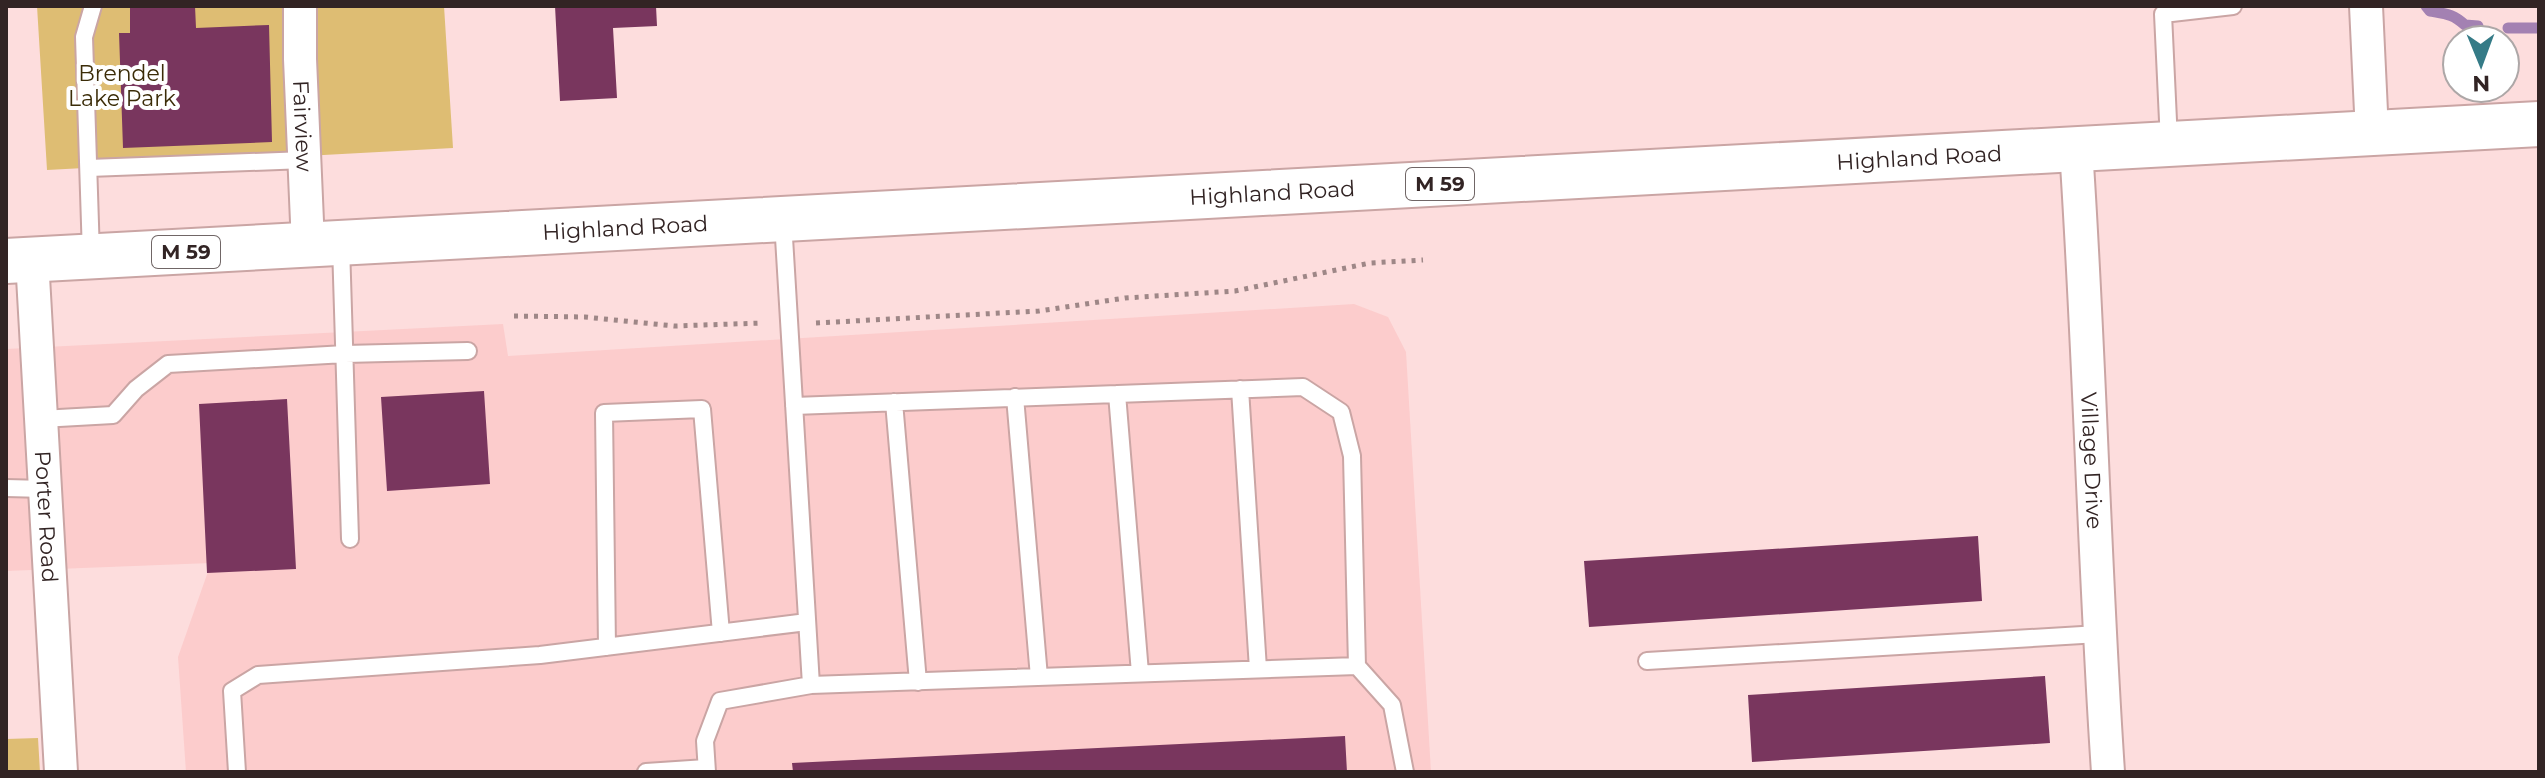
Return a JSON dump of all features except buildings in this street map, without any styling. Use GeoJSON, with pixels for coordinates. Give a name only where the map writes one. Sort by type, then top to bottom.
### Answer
{"type":"FeatureCollection","features":[{"type":"Feature","properties":{"kind":"highway","name":"Highland Road"},"geometry":{"type":"LineString","coordinates":[[19,260],[2539,124]]}},
{"type":"Feature","properties":{"kind":"street","name":"Fairview"},"geometry":{"type":"LineString","coordinates":[[300,6],[305,160],[325,244]]}},
{"type":"Feature","properties":{"kind":"street"},"geometry":{"type":"LineString","coordinates":[[2366,6],[2372,133]]}},
{"type":"Feature","properties":{"kind":"street","name":"Village Drive"},"geometry":{"type":"LineString","coordinates":[[2076,149],[2108,772]]}},
{"type":"Feature","properties":{"kind":"street","name":"Porter Road"},"geometry":{"type":"LineString","coordinates":[[19,260],[41,419],[61,772]]}},
{"type":"Feature","properties":{"kind":"lane"},"geometry":{"type":"LineString","coordinates":[[92,257],[84,37],[93,6]]}},
{"type":"Feature","properties":{"kind":"lane"},"geometry":{"type":"LineString","coordinates":[[2169,144],[2163,14],[2233,6]]}},
{"type":"Feature","properties":{"kind":"lane"},"geometry":{"type":"LineString","coordinates":[[89,168],[305,160]]}},
{"type":"Feature","properties":{"kind":"lane"},"geometry":{"type":"LineString","coordinates":[[782,219],[811,685]]}},
{"type":"Feature","properties":{"kind":"lane"},"geometry":{"type":"LineString","coordinates":[[325,244],[345,354],[350,539]]}},
{"type":"Feature","properties":{"kind":"lane"},"geometry":{"type":"LineString","coordinates":[[41,419],[113,415],[136,389],[168,364],[468,351]]}},
{"type":"Feature","properties":{"kind":"lane"},"geometry":{"type":"LineString","coordinates":[[794,406],[1303,387],[1341,412],[1352,456],[1357,666],[1392,705],[1405,772]]}},
{"type":"Feature","properties":{"kind":"lane"},"geometry":{"type":"LineString","coordinates":[[1240,389],[1258,669]]}},
{"type":"Feature","properties":{"kind":"lane"},"geometry":{"type":"LineString","coordinates":[[1117,394],[1140,673]]}},
{"type":"Feature","properties":{"kind":"lane"},"geometry":{"type":"LineString","coordinates":[[1015,397],[1039,677]]}},
{"type":"Feature","properties":{"kind":"lane"},"geometry":{"type":"LineString","coordinates":[[894,402],[918,682]]}},
{"type":"Feature","properties":{"kind":"lane"},"geometry":{"type":"LineString","coordinates":[[607,647],[604,413],[702,409],[721,633]]}},
{"type":"Feature","properties":{"kind":"lane"},"geometry":{"type":"LineString","coordinates":[[6,488],[45,489]]}},
{"type":"Feature","properties":{"kind":"lane"},"geometry":{"type":"LineString","coordinates":[[237,772],[232,691],[258,675],[540,655],[807,622]]}},
{"type":"Feature","properties":{"kind":"lane"},"geometry":{"type":"LineString","coordinates":[[1647,661],[2099,634]]}},
{"type":"Feature","properties":{"kind":"lane"},"geometry":{"type":"LineString","coordinates":[[646,772],[706,770],[705,741],[720,701],[811,685],[1357,666]]}},
{"type":"Feature","properties":{"kind":"path"},"geometry":{"type":"LineString","coordinates":[[514,316],[585,317],[674,326],[856,322],[1039,311],[1125,298],[1235,291],[1370,263],[1423,260]]}},
{"type":"Feature","properties":{"kind":"shaded area"},"geometry":{"type":"Polygon","coordinates":[[[1354,304],[1388,317],[1406,352],[1431,772],[186,772],[178,657],[211,563],[6,571],[6,349],[503,324],[508,356],[1354,304]]]}},
{"type":"Feature","properties":{"kind":"green space","name":"Brendel Lake Park"},"geometry":{"type":"Polygon","coordinates":[[[37,6],[444,6],[453,148],[47,170],[37,6]]]}},
{"type":"Feature","properties":{"kind":"green space"},"geometry":{"type":"Polygon","coordinates":[[[38,738],[40,772],[6,772],[6,739],[38,738]]]}},
{"type":"Feature","properties":{"kind":"waterway"},"geometry":{"type":"LineString","coordinates":[[2426,6],[2430,11],[2449,15],[2464,24]]}},
{"type":"Feature","properties":{"kind":"waterway"},"geometry":{"type":"LineString","coordinates":[[2521,28],[2539,28]]}}]}
